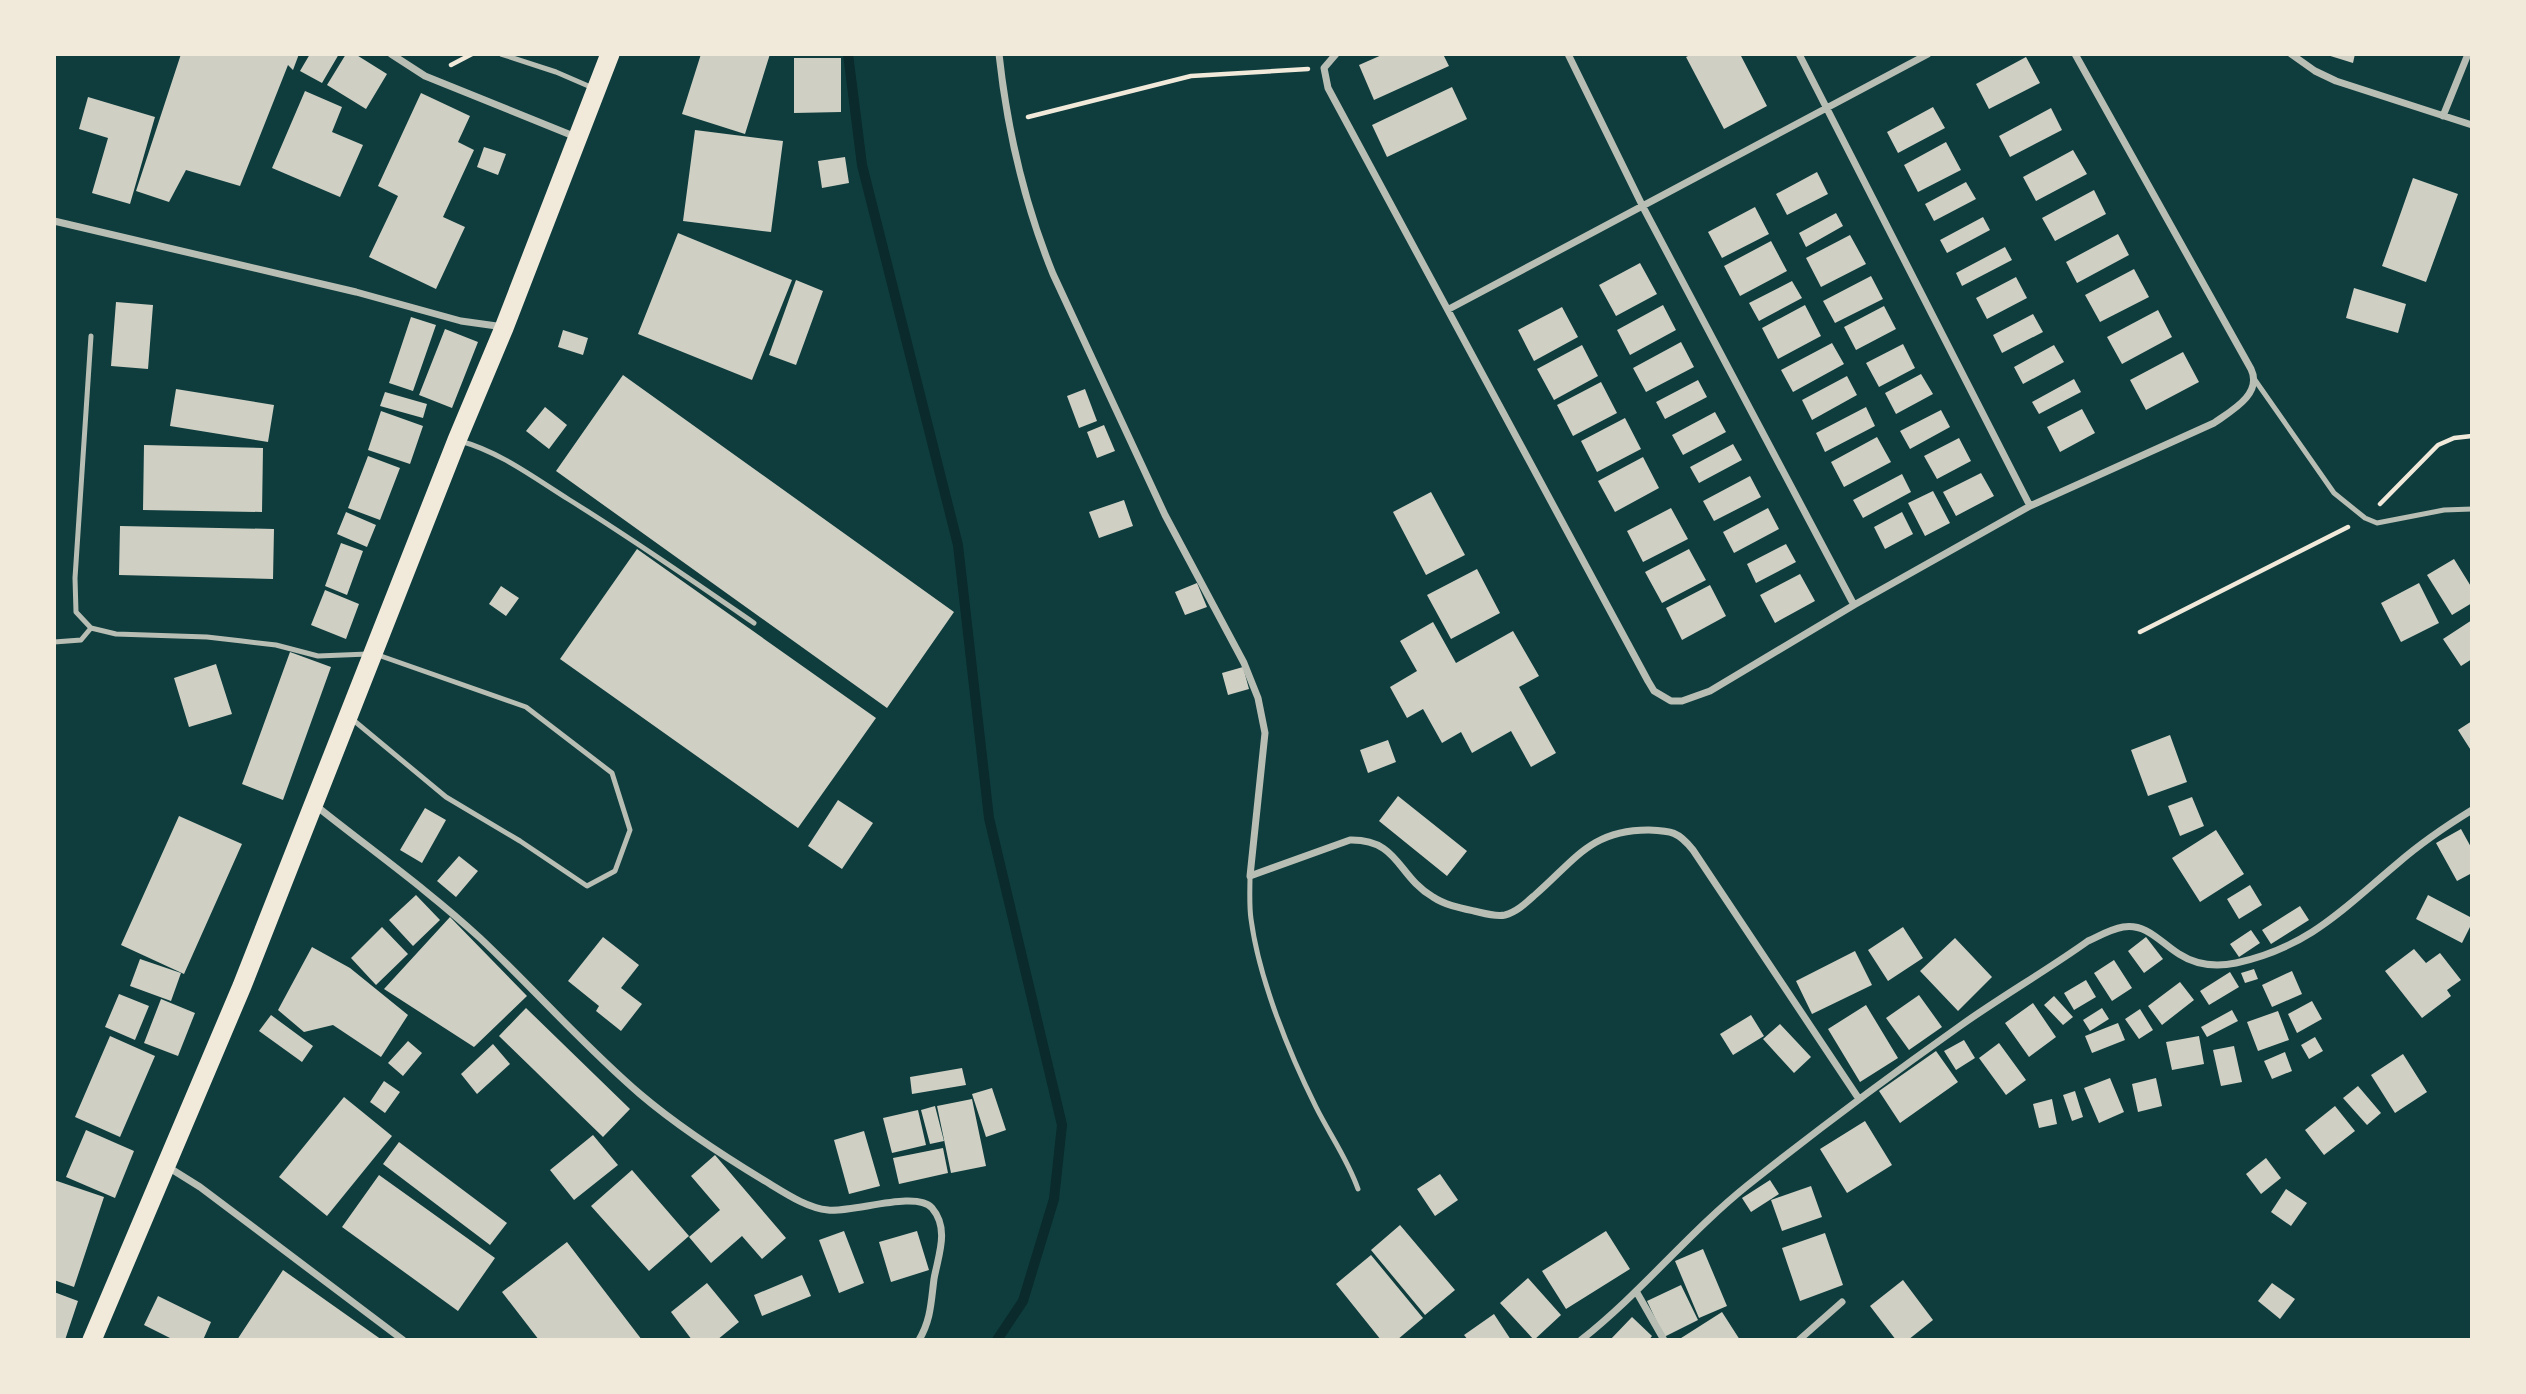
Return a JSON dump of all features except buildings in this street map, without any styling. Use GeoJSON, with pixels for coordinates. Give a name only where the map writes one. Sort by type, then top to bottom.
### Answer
{"type":"FeatureCollection","features":[{"type":"Feature","properties":{"kind":"highway"},"geometry":{"type":"LineString","coordinates":[[92,1340],[242,986],[610,54]]}},
{"type":"Feature","properties":{"kind":"street"},"geometry":{"type":"LineString","coordinates":[[391,54],[425,76],[576,137]]}},
{"type":"Feature","properties":{"kind":"street"},"geometry":{"type":"LineString","coordinates":[[999,54],[1018,163],[1041,243],[1053,274],[1165,515],[1244,663],[1258,698],[1265,742],[1250,876],[1350,839],[1367,839],[1381,845],[1416,884],[1432,897],[1464,909],[1504,915],[1528,901],[1601,839],[1623,831],[1675,832],[1684,838],[1693,850],[1859,1099]]}},
{"type":"Feature","properties":{"kind":"street"},"geometry":{"type":"LineString","coordinates":[[1336,54],[1324,68],[1328,88],[1648,681],[1663,697],[1682,701],[1710,691],[1854,605],[2030,506],[2214,423],[2249,395],[2255,380],[2251,369],[2075,54]]}},
{"type":"Feature","properties":{"kind":"street"},"geometry":{"type":"LineString","coordinates":[[1568,54],[1643,207],[1854,605]]}},
{"type":"Feature","properties":{"kind":"street"},"geometry":{"type":"LineString","coordinates":[[1799,54],[2030,506]]}},
{"type":"Feature","properties":{"kind":"street"},"geometry":{"type":"LineString","coordinates":[[1448,309],[1928,54]]}},
{"type":"Feature","properties":{"kind":"street"},"geometry":{"type":"LineString","coordinates":[[2291,54],[2315,71],[2336,81],[2472,125]]}},
{"type":"Feature","properties":{"kind":"street"},"geometry":{"type":"LineString","coordinates":[[2443,116],[2468,54]]}},
{"type":"Feature","properties":{"kind":"street"},"geometry":{"type":"LineString","coordinates":[[54,221],[356,292],[461,321],[504,328]]}},
{"type":"Feature","properties":{"kind":"street"},"geometry":{"type":"LineString","coordinates":[[314,805],[449,910],[640,1094],[677,1123],[759,1177],[792,1197],[827,1210],[870,1208],[906,1201],[930,1206],[939,1222],[943,1245],[934,1280],[933,1304],[928,1324],[919,1340]]}},
{"type":"Feature","properties":{"kind":"street"},"geometry":{"type":"LineString","coordinates":[[1581,1340],[1636,1292],[1724,1204],[1859,1099],[1971,1019],[2088,941],[2108,931],[2137,927],[2149,932],[2191,961],[2208,965],[2237,962],[2279,950],[2312,934],[2341,914],[2397,864],[2435,834],[2472,810]]}},
{"type":"Feature","properties":{"kind":"street"},"geometry":{"type":"LineString","coordinates":[[164,1165],[200,1187],[403,1340]]}},
{"type":"Feature","properties":{"kind":"street"},"geometry":{"type":"LineString","coordinates":[[1636,1292],[1664,1340]]}},
{"type":"Feature","properties":{"kind":"street"},"geometry":{"type":"LineString","coordinates":[[1799,1340],[1842,1303]]}},
{"type":"Feature","properties":{"kind":"lane"},"geometry":{"type":"LineString","coordinates":[[501,54],[556,72],[596,89]]}},
{"type":"Feature","properties":{"kind":"lane"},"geometry":{"type":"LineString","coordinates":[[91,336],[75,594],[76,612],[91,628],[116,634],[207,637],[276,645],[318,656],[373,654],[526,707],[612,773],[630,830],[615,871],[587,886],[520,841],[446,797],[348,716]]}},
{"type":"Feature","properties":{"kind":"lane"},"geometry":{"type":"LineString","coordinates":[[2255,380],[2334,493],[2365,518],[2377,523],[2444,510],[2472,509]]}},
{"type":"Feature","properties":{"kind":"lane"},"geometry":{"type":"LineString","coordinates":[[457,440],[484,448],[508,461],[626,536],[754,623]]}},
{"type":"Feature","properties":{"kind":"lane"},"geometry":{"type":"LineString","coordinates":[[54,642],[82,640],[91,628]]}},
{"type":"Feature","properties":{"kind":"lane"},"geometry":{"type":"LineString","coordinates":[[1250,876],[1251,916],[1256,947],[1267,984],[1290,1050],[1358,1189]]}},
{"type":"Feature","properties":{"kind":"path"},"geometry":{"type":"LineString","coordinates":[[1010,122],[1191,76],[1324,68]]}},
{"type":"Feature","properties":{"kind":"path"},"geometry":{"type":"LineString","coordinates":[[2140,632],[2365,518],[2438,445],[2454,438],[2472,436]]}},
{"type":"Feature","properties":{"kind":"waterway"},"geometry":{"type":"LineString","coordinates":[[848,54],[862,165],[958,545],[989,818],[1062,1125],[1054,1199],[1023,1301],[997,1340]]}}]}
